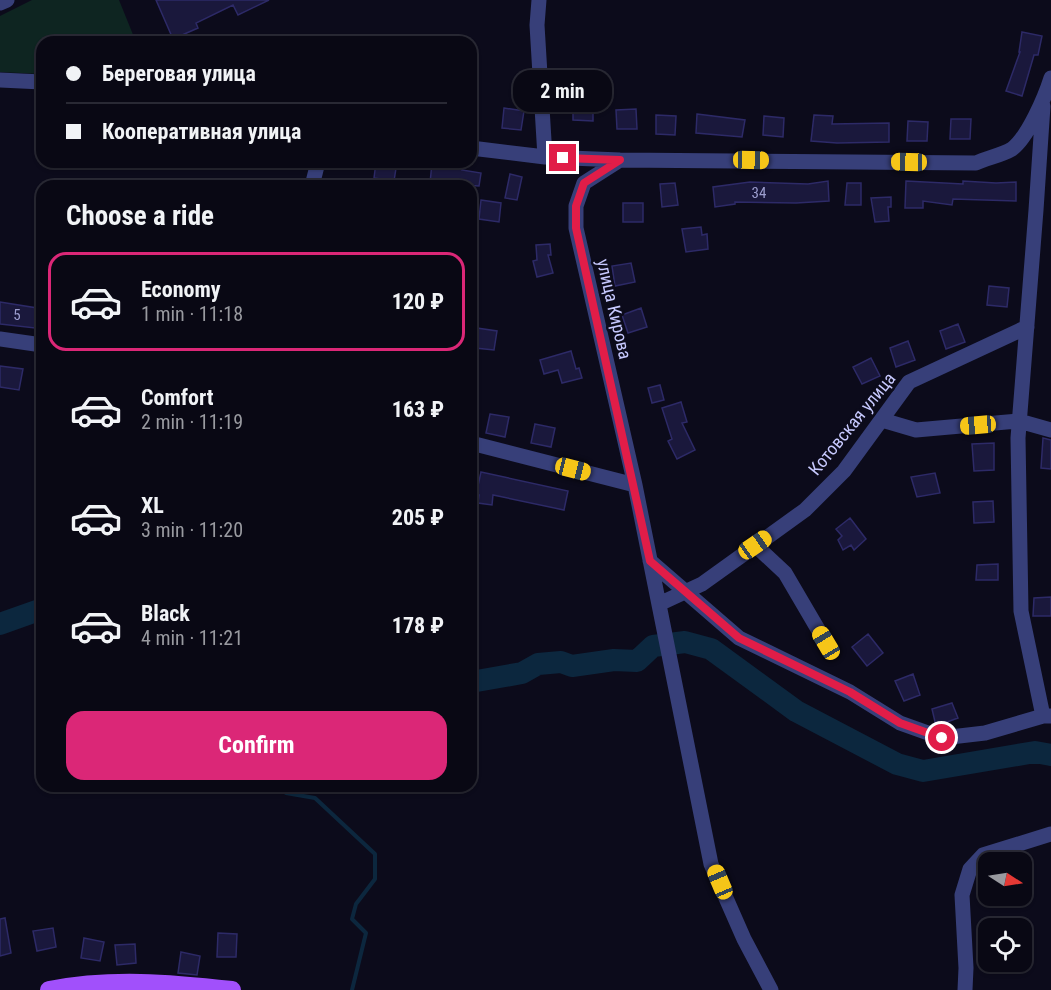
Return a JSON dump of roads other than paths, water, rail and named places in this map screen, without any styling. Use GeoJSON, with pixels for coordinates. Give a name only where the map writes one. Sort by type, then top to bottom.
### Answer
{"type":"FeatureCollection","features":[{"type":"Feature","properties":{"kind":"main road"},"geometry":{"type":"LineString","coordinates":[[49,990],[129,981],[232,990]]}},
{"type":"Feature","properties":{"kind":"street"},"geometry":{"type":"LineString","coordinates":[[0,3],[7,0]]}},
{"type":"Feature","properties":{"kind":"street"},"geometry":{"type":"LineString","coordinates":[[539,0],[537,25],[544,157]]}},
{"type":"Feature","properties":{"kind":"street"},"geometry":{"type":"LineString","coordinates":[[477,149],[544,157],[620,160],[976,163],[1012,148],[1027,130],[1043,103],[1051,78]]}},
{"type":"Feature","properties":{"kind":"street"},"geometry":{"type":"LineString","coordinates":[[0,80],[36,82]]}},
{"type":"Feature","properties":{"kind":"street"},"geometry":{"type":"LineString","coordinates":[[650,561],[739,638],[850,692],[900,723],[942,738],[985,733],[1047,716],[1021,611],[1019,422],[1043,103]]}},
{"type":"Feature","properties":{"kind":"street","name":"улица Кирова"},"geometry":{"type":"LineString","coordinates":[[620,160],[584,183],[576,206],[576,228],[635,485],[711,864],[744,939],[771,990]]}},
{"type":"Feature","properties":{"kind":"street","name":"Котовская улица"},"geometry":{"type":"LineString","coordinates":[[660,608],[686,591],[702,584],[805,510],[844,471],[909,382],[1027,327]]}},
{"type":"Feature","properties":{"kind":"street"},"geometry":{"type":"LineString","coordinates":[[0,339],[36,344]]}},
{"type":"Feature","properties":{"kind":"street"},"geometry":{"type":"LineString","coordinates":[[882,420],[916,430],[1019,422],[1051,430]]}},
{"type":"Feature","properties":{"kind":"street"},"geometry":{"type":"LineString","coordinates":[[477,445],[635,485]]}},
{"type":"Feature","properties":{"kind":"street"},"geometry":{"type":"LineString","coordinates":[[755,545],[785,573],[826,643]]}},
{"type":"Feature","properties":{"kind":"street"},"geometry":{"type":"LineString","coordinates":[[965,990],[962,895],[970,869],[983,855],[1051,834]]}},
{"type":"Feature","properties":{"kind":"waterway"},"geometry":{"type":"LineString","coordinates":[[0,624],[36,611]]}},
{"type":"Feature","properties":{"kind":"waterway"},"geometry":{"type":"LineString","coordinates":[[477,681],[522,673],[538,664],[561,662],[572,666],[614,660],[637,661],[653,646],[685,642],[711,649],[796,711],[897,764],[923,771],[1035,752],[1051,755]]}},
{"type":"Feature","properties":{"kind":"waterway"},"geometry":{"type":"LineString","coordinates":[[285,792],[315,798],[375,854],[375,879],[356,904],[352,919],[366,933],[352,990]]}}]}
